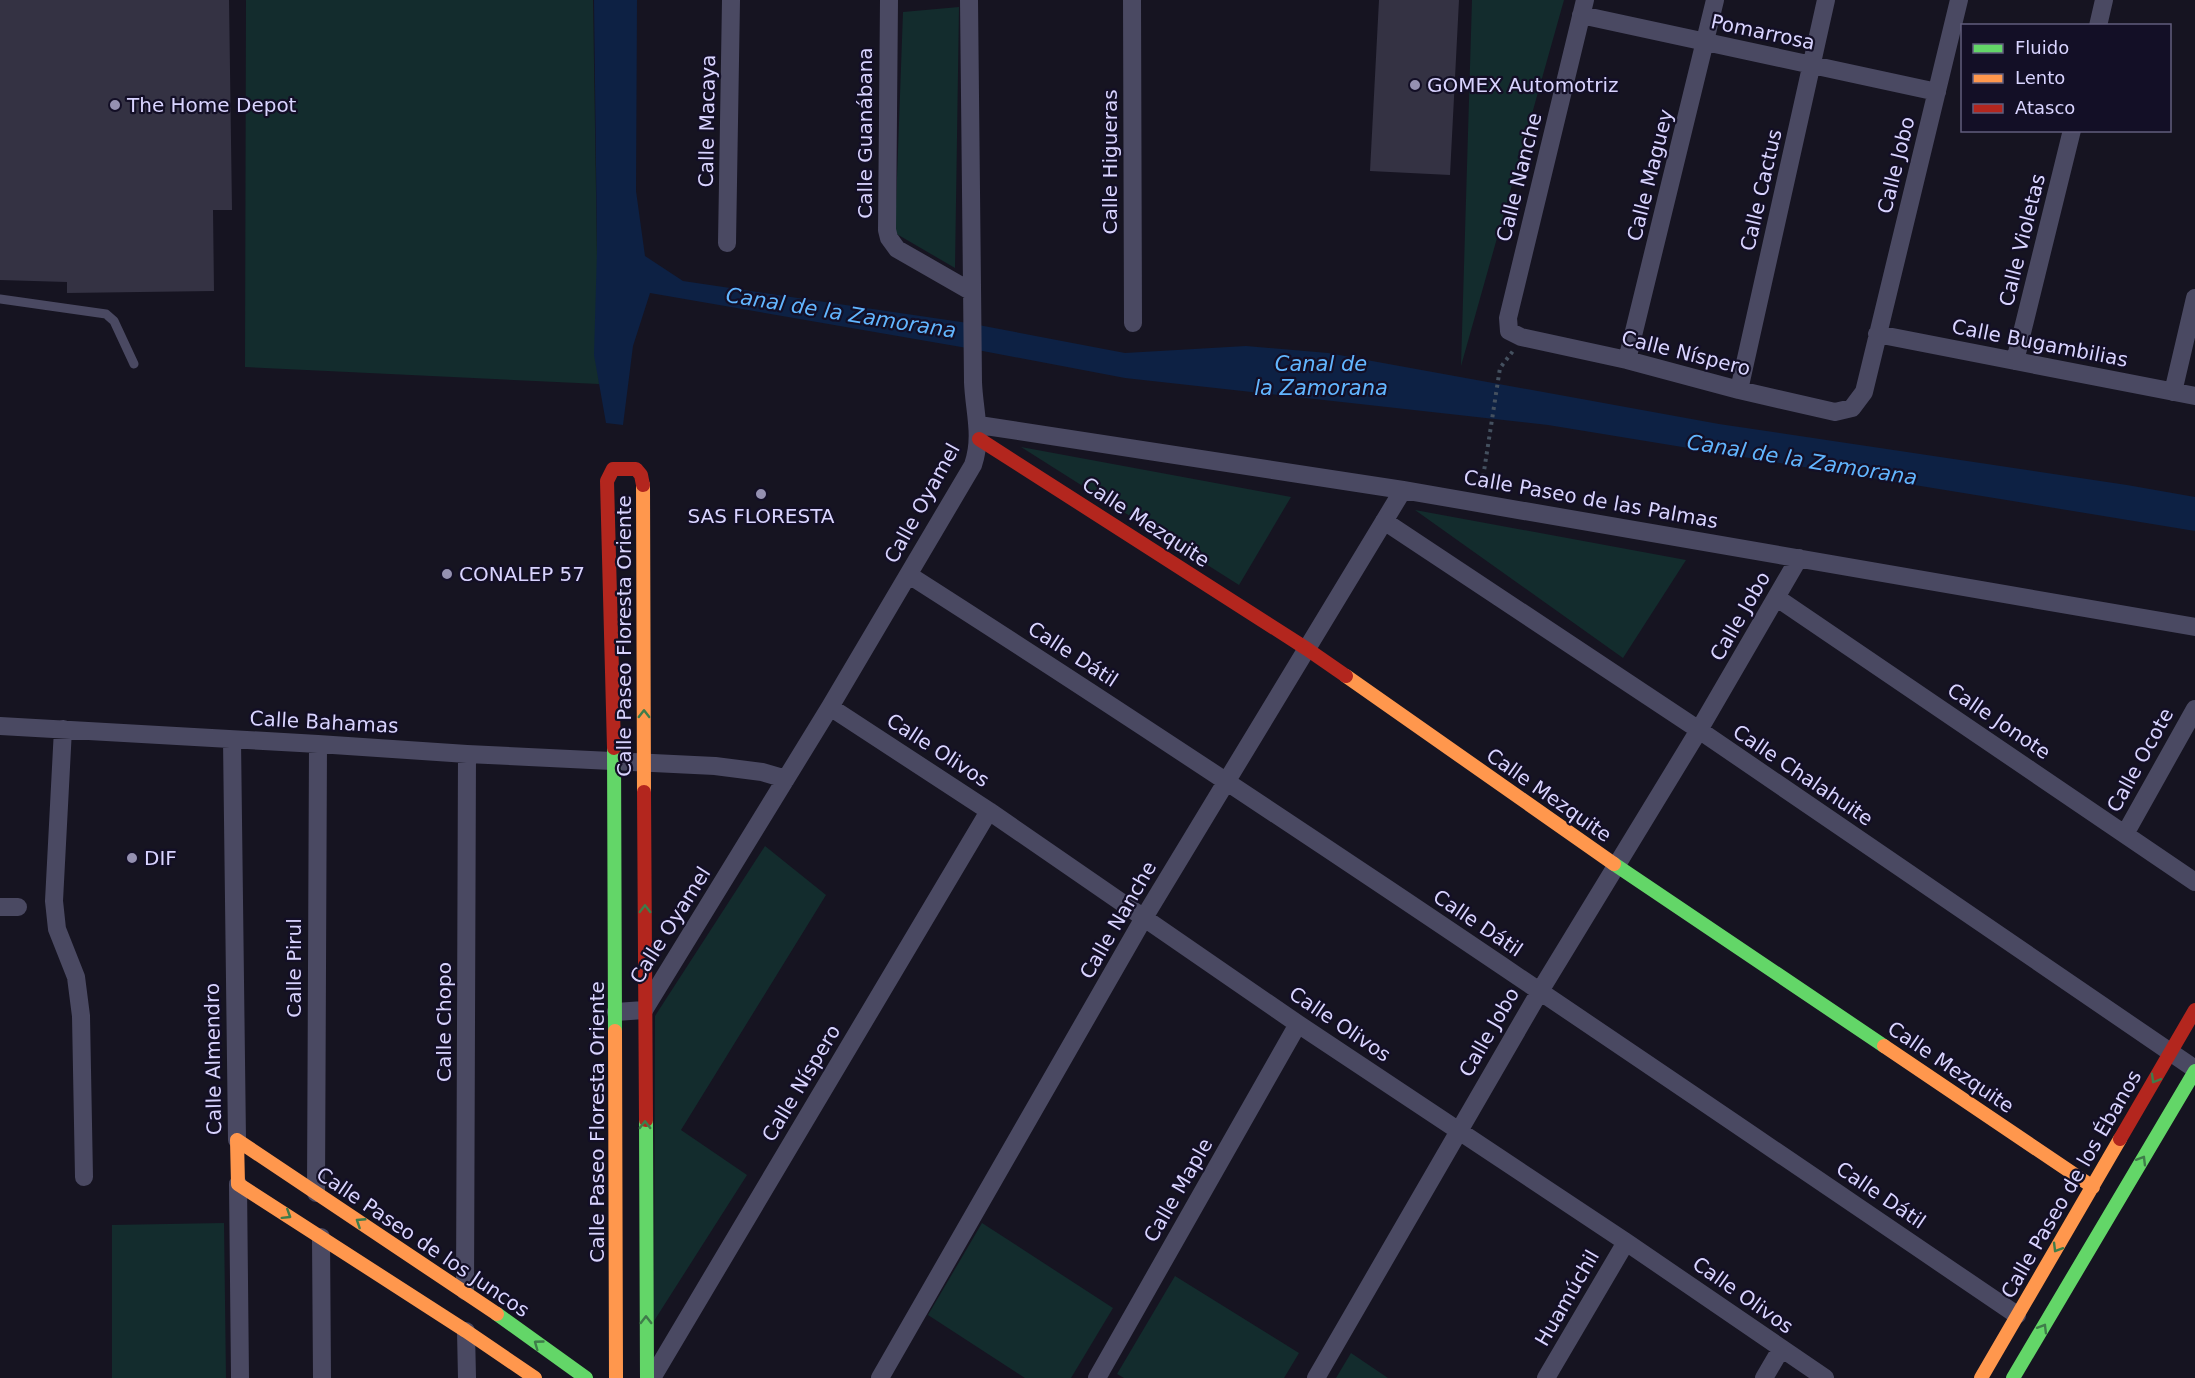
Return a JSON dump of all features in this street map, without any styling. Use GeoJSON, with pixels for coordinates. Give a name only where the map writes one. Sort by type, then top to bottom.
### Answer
{"type":"FeatureCollection","features":[{"type":"Feature","properties":{"kind":"street","name":"Calle Macaya"},"geometry":{"type":"LineString","coordinates":[[728,243],[731,0]]}},
{"type":"Feature","properties":{"kind":"street","name":"Calle Guanábana"},"geometry":{"type":"LineString","coordinates":[[889,0],[887,230],[889,238],[897,249],[972,292]]}},
{"type":"Feature","properties":{"kind":"street","name":"Calle Oyamel"},"geometry":{"type":"LineString","coordinates":[[616,1012],[644,1010],[909,575],[973,465],[978,451],[979,432],[973,395],[969,0]]}},
{"type":"Feature","properties":{"kind":"street","name":"Calle Higueras"},"geometry":{"type":"LineString","coordinates":[[1132,0],[1133,323]]}},
{"type":"Feature","properties":{"kind":"street","name":"Calle Maguey"},"geometry":{"type":"LineString","coordinates":[[1628,360],[1715,0]]}},
{"type":"Feature","properties":{"kind":"street","name":"Calle Cactus"},"geometry":{"type":"LineString","coordinates":[[1739,390],[1826,0]]}},
{"type":"Feature","properties":{"kind":"street","name":"Calle Jobo"},"geometry":{"type":"LineString","coordinates":[[1852,408],[1864,392],[1959,0]]}},
{"type":"Feature","properties":{"kind":"street"},"geometry":{"type":"LineString","coordinates":[[2098,24],[2104,0]]}},
{"type":"Feature","properties":{"kind":"street","name":"Pomarrosa"},"geometry":{"type":"LineString","coordinates":[[1583,7],[1705,43],[1937,92]]}},
{"type":"Feature","properties":{"kind":"street","name":"Calle Nanche"},"geometry":{"type":"LineString","coordinates":[[1515,334],[1508,318],[1583,7]]}},
{"type":"Feature","properties":{"kind":"street","name":"Calle Violetas"},"geometry":{"type":"LineString","coordinates":[[2015,361],[2072,132]]}},
{"type":"Feature","properties":{"kind":"street"},"geometry":{"type":"LineString","coordinates":[[2173,392],[2195,298]]}},
{"type":"Feature","properties":{"kind":"street","name":"Calle Níspero"},"geometry":{"type":"LineString","coordinates":[[1515,334],[1835,412],[1852,408]]}},
{"type":"Feature","properties":{"kind":"street","name":"Calle Bugambilias"},"geometry":{"type":"LineString","coordinates":[[1877,334],[2195,396]]}},
{"type":"Feature","properties":{"kind":"street","name":"Calle Paseo de las Palmas"},"geometry":{"type":"LineString","coordinates":[[979,432],[1403,490],[2195,627]]}},
{"type":"Feature","properties":{"kind":"street","name":"Calle Mezquite"},"geometry":{"type":"LineString","coordinates":[[979,432],[1307,649],[1615,865],[2093,1187]]}},
{"type":"Feature","properties":{"kind":"street","name":"Calle Paseo Floresta Oriente"},"geometry":{"type":"LineString","coordinates":[[616,1378],[614,762],[607,481],[613,469],[636,469],[643,483],[647,1378]]}},
{"type":"Feature","properties":{"kind":"street","name":"Calle Nanche"},"geometry":{"type":"LineString","coordinates":[[880,1378],[1145,916],[1403,490]]}},
{"type":"Feature","properties":{"kind":"street","name":"Calle Chalahuite"},"geometry":{"type":"LineString","coordinates":[[1384,521],[1699,730],[2195,1070]]}},
{"type":"Feature","properties":{"kind":"street","name":"Calle Jobo"},"geometry":{"type":"LineString","coordinates":[[1316,1378],[1540,991],[1699,730],[1799,558]]}},
{"type":"Feature","properties":{"kind":"street","name":"Calle Dátil"},"geometry":{"type":"LineString","coordinates":[[909,575],[1052,666],[1540,991],[2017,1315]]}},
{"type":"Feature","properties":{"kind":"street","name":"Calle Jonote"},"geometry":{"type":"LineString","coordinates":[[1777,598],[2195,882]]}},
{"type":"Feature","properties":{"kind":"street","name":"Calle Olivos"},"geometry":{"type":"LineString","coordinates":[[830,707],[1145,916],[1298,1024],[1626,1242],[1825,1378]]}},
{"type":"Feature","properties":{"kind":"street","name":"Calle Ocote"},"geometry":{"type":"LineString","coordinates":[[2125,834],[2195,709]]}},
{"type":"Feature","properties":{"kind":"street","name":"Calle Bahamas"},"geometry":{"type":"LineString","coordinates":[[0,726],[645,763]]}},
{"type":"Feature","properties":{"kind":"street"},"geometry":{"type":"LineString","coordinates":[[58,729],[54,901],[57,929],[76,977],[81,1016],[84,1177]]}},
{"type":"Feature","properties":{"kind":"street","name":"Calle Almendro"},"geometry":{"type":"LineString","coordinates":[[232,740],[240,1378]]}},
{"type":"Feature","properties":{"kind":"street","name":"Calle Pirul"},"geometry":{"type":"LineString","coordinates":[[316,1193],[318,744]]}},
{"type":"Feature","properties":{"kind":"street","name":"Calle Chopo"},"geometry":{"type":"LineString","coordinates":[[465,1291],[467,754]]}},
{"type":"Feature","properties":{"kind":"street"},"geometry":{"type":"LineString","coordinates":[[645,763],[715,766],[762,772],[786,779]]}},
{"type":"Feature","properties":{"kind":"street","name":"Calle Níspero"},"geometry":{"type":"LineString","coordinates":[[652,1378],[989,811]]}},
{"type":"Feature","properties":{"kind":"street","name":"Calle Paseo de los Ébanos"},"geometry":{"type":"LineString","coordinates":[[1981,1378],[2195,1010]]}},
{"type":"Feature","properties":{"kind":"street","name":"Calle Maple"},"geometry":{"type":"LineString","coordinates":[[1097,1378],[1298,1024]]}},
{"type":"Feature","properties":{"kind":"street"},"geometry":{"type":"LineString","coordinates":[[2013,1378],[2195,1070]]}},
{"type":"Feature","properties":{"kind":"street","name":"Calle Paseo de los Juncos"},"geometry":{"type":"LineString","coordinates":[[237,1140],[465,1291],[586,1378]]}},
{"type":"Feature","properties":{"kind":"street"},"geometry":{"type":"LineString","coordinates":[[238,1184],[535,1378]]}},
{"type":"Feature","properties":{"kind":"street"},"geometry":{"type":"LineString","coordinates":[[321,1237],[322,1378]]}},
{"type":"Feature","properties":{"kind":"street","name":"Huamúchil"},"geometry":{"type":"LineString","coordinates":[[1546,1378],[1626,1242]]}},
{"type":"Feature","properties":{"kind":"street"},"geometry":{"type":"LineString","coordinates":[[466,1331],[467,1378]]}},
{"type":"Feature","properties":{"kind":"street"},"geometry":{"type":"LineString","coordinates":[[1764,1378],[1781,1349]]}},
{"type":"Feature","properties":{"kind":"lane"},"geometry":{"type":"LineString","coordinates":[[0,299],[106,314],[114,321],[134,364]]}},
{"type":"Feature","properties":{"kind":"path"},"geometry":{"type":"LineString","coordinates":[[1479,503],[1493,421],[1497,381],[1500,368],[1510,357],[1515,334]]}},
{"type":"Feature","properties":{"kind":"green space"},"geometry":{"type":"Polygon","coordinates":[[[246,0],[593,0],[599,384],[245,367],[246,0]]]}},
{"type":"Feature","properties":{"kind":"green space"},"geometry":{"type":"Polygon","coordinates":[[[1472,0],[1564,0],[1461,366],[1472,0]]]}},
{"type":"Feature","properties":{"kind":"green space"},"geometry":{"type":"Polygon","coordinates":[[[959,7],[955,268],[895,233],[903,12],[959,7]]]}},
{"type":"Feature","properties":{"kind":"green space"},"geometry":{"type":"Polygon","coordinates":[[[1021,447],[1291,497],[1239,585],[1021,447]]]}},
{"type":"Feature","properties":{"kind":"green space"},"geometry":{"type":"Polygon","coordinates":[[[1415,510],[1686,560],[1623,658],[1415,510]]]}},
{"type":"Feature","properties":{"kind":"green space"},"geometry":{"type":"Polygon","coordinates":[[[765,846],[826,895],[681,1130],[747,1175],[654,1321],[655,1016],[765,846]]]}},
{"type":"Feature","properties":{"kind":"green space"},"geometry":{"type":"Polygon","coordinates":[[[224,1223],[226,1378],[112,1378],[112,1225],[224,1223]]]}},
{"type":"Feature","properties":{"kind":"green space"},"geometry":{"type":"Polygon","coordinates":[[[982,1223],[1113,1308],[1071,1378],[1025,1378],[928,1315],[982,1223]]]}},
{"type":"Feature","properties":{"kind":"green space"},"geometry":{"type":"Polygon","coordinates":[[[1175,1276],[1299,1353],[1284,1378],[1124,1378],[1117,1374],[1175,1276]]]}},
{"type":"Feature","properties":{"kind":"green space"},"geometry":{"type":"Polygon","coordinates":[[[1351,1353],[1388,1378],[1336,1378],[1351,1353]]]}},
{"type":"Feature","properties":{"kind":"water","name":"Canal de la Zamorana"},"geometry":{"type":"Polygon","coordinates":[[[594,0],[637,0],[636,191],[645,256],[683,281],[968,323],[1125,353],[1246,346],[1328,353],[1719,424],[2127,485],[2195,497],[2195,531],[1548,425],[1125,378],[650,293],[633,346],[623,425],[606,423],[594,355],[597,250],[594,0]]]}},
{"type":"Feature","properties":{"kind":"building","name":"The Home Depot"},"geometry":{"type":"Polygon","coordinates":[[[0,0],[229,0],[232,210],[213,210],[214,291],[67,293],[67,282],[0,280],[0,0]]]}},
{"type":"Feature","properties":{"kind":"building","name":"GOMEX Automotriz"},"geometry":{"type":"Polygon","coordinates":[[[1379,0],[1459,0],[1450,175],[1370,171],[1379,0]]]}},
{"type":"Feature","properties":{"kind":"traffic: fast"},"geometry":{"type":"LineString","coordinates":[[614,748],[615,1031]]}},
{"type":"Feature","properties":{"kind":"traffic: fast"},"geometry":{"type":"LineString","coordinates":[[1614,864],[1884,1046]]}},
{"type":"Feature","properties":{"kind":"traffic: fast"},"geometry":{"type":"LineString","coordinates":[[2013,1378],[2195,1071]]}},
{"type":"Feature","properties":{"kind":"traffic: fast"},"geometry":{"type":"LineString","coordinates":[[646,1120],[647,1378]]}},
{"type":"Feature","properties":{"kind":"traffic: fast"},"geometry":{"type":"LineString","coordinates":[[497,1314],[586,1378]]}},
{"type":"Feature","properties":{"kind":"traffic: slow"},"geometry":{"type":"LineString","coordinates":[[643,485],[644,792]]}},
{"type":"Feature","properties":{"kind":"traffic: slow"},"geometry":{"type":"LineString","coordinates":[[1346,676],[1614,864]]}},
{"type":"Feature","properties":{"kind":"traffic: slow"},"geometry":{"type":"LineString","coordinates":[[615,1031],[616,1378]]}},
{"type":"Feature","properties":{"kind":"traffic: slow"},"geometry":{"type":"LineString","coordinates":[[1884,1046],[2093,1187]]}},
{"type":"Feature","properties":{"kind":"traffic: slow"},"geometry":{"type":"LineString","coordinates":[[1981,1378],[2120,1139]]}},
{"type":"Feature","properties":{"kind":"traffic: slow"},"geometry":{"type":"LineString","coordinates":[[237,1140],[497,1314]]}},
{"type":"Feature","properties":{"kind":"traffic: slow"},"geometry":{"type":"LineString","coordinates":[[237,1140],[238,1184],[535,1378]]}},
{"type":"Feature","properties":{"kind":"traffic: jam"},"geometry":{"type":"LineString","coordinates":[[979,439],[1346,676]]}},
{"type":"Feature","properties":{"kind":"traffic: jam"},"geometry":{"type":"LineString","coordinates":[[614,748],[607,481],[613,469],[636,469],[641,475],[643,485]]}},
{"type":"Feature","properties":{"kind":"traffic: jam"},"geometry":{"type":"LineString","coordinates":[[644,792],[646,1120]]}},
{"type":"Feature","properties":{"kind":"traffic: jam"},"geometry":{"type":"LineString","coordinates":[[2120,1139],[2195,1010]]}},
{"type":"Feature","properties":{"kind":"place","name":"GOMEX Automotriz"},"geometry":{"type":"Point","coordinates":[1415,85]}},
{"type":"Feature","properties":{"kind":"place","name":"The Home Depot"},"geometry":{"type":"Point","coordinates":[115,105]}},
{"type":"Feature","properties":{"kind":"place","name":"SAS FLORESTA"},"geometry":{"type":"Point","coordinates":[761,494]}},
{"type":"Feature","properties":{"kind":"place","name":"CONALEP 57"},"geometry":{"type":"Point","coordinates":[447,574]}},
{"type":"Feature","properties":{"kind":"place","name":"DIF"},"geometry":{"type":"Point","coordinates":[132,858]}}]}
